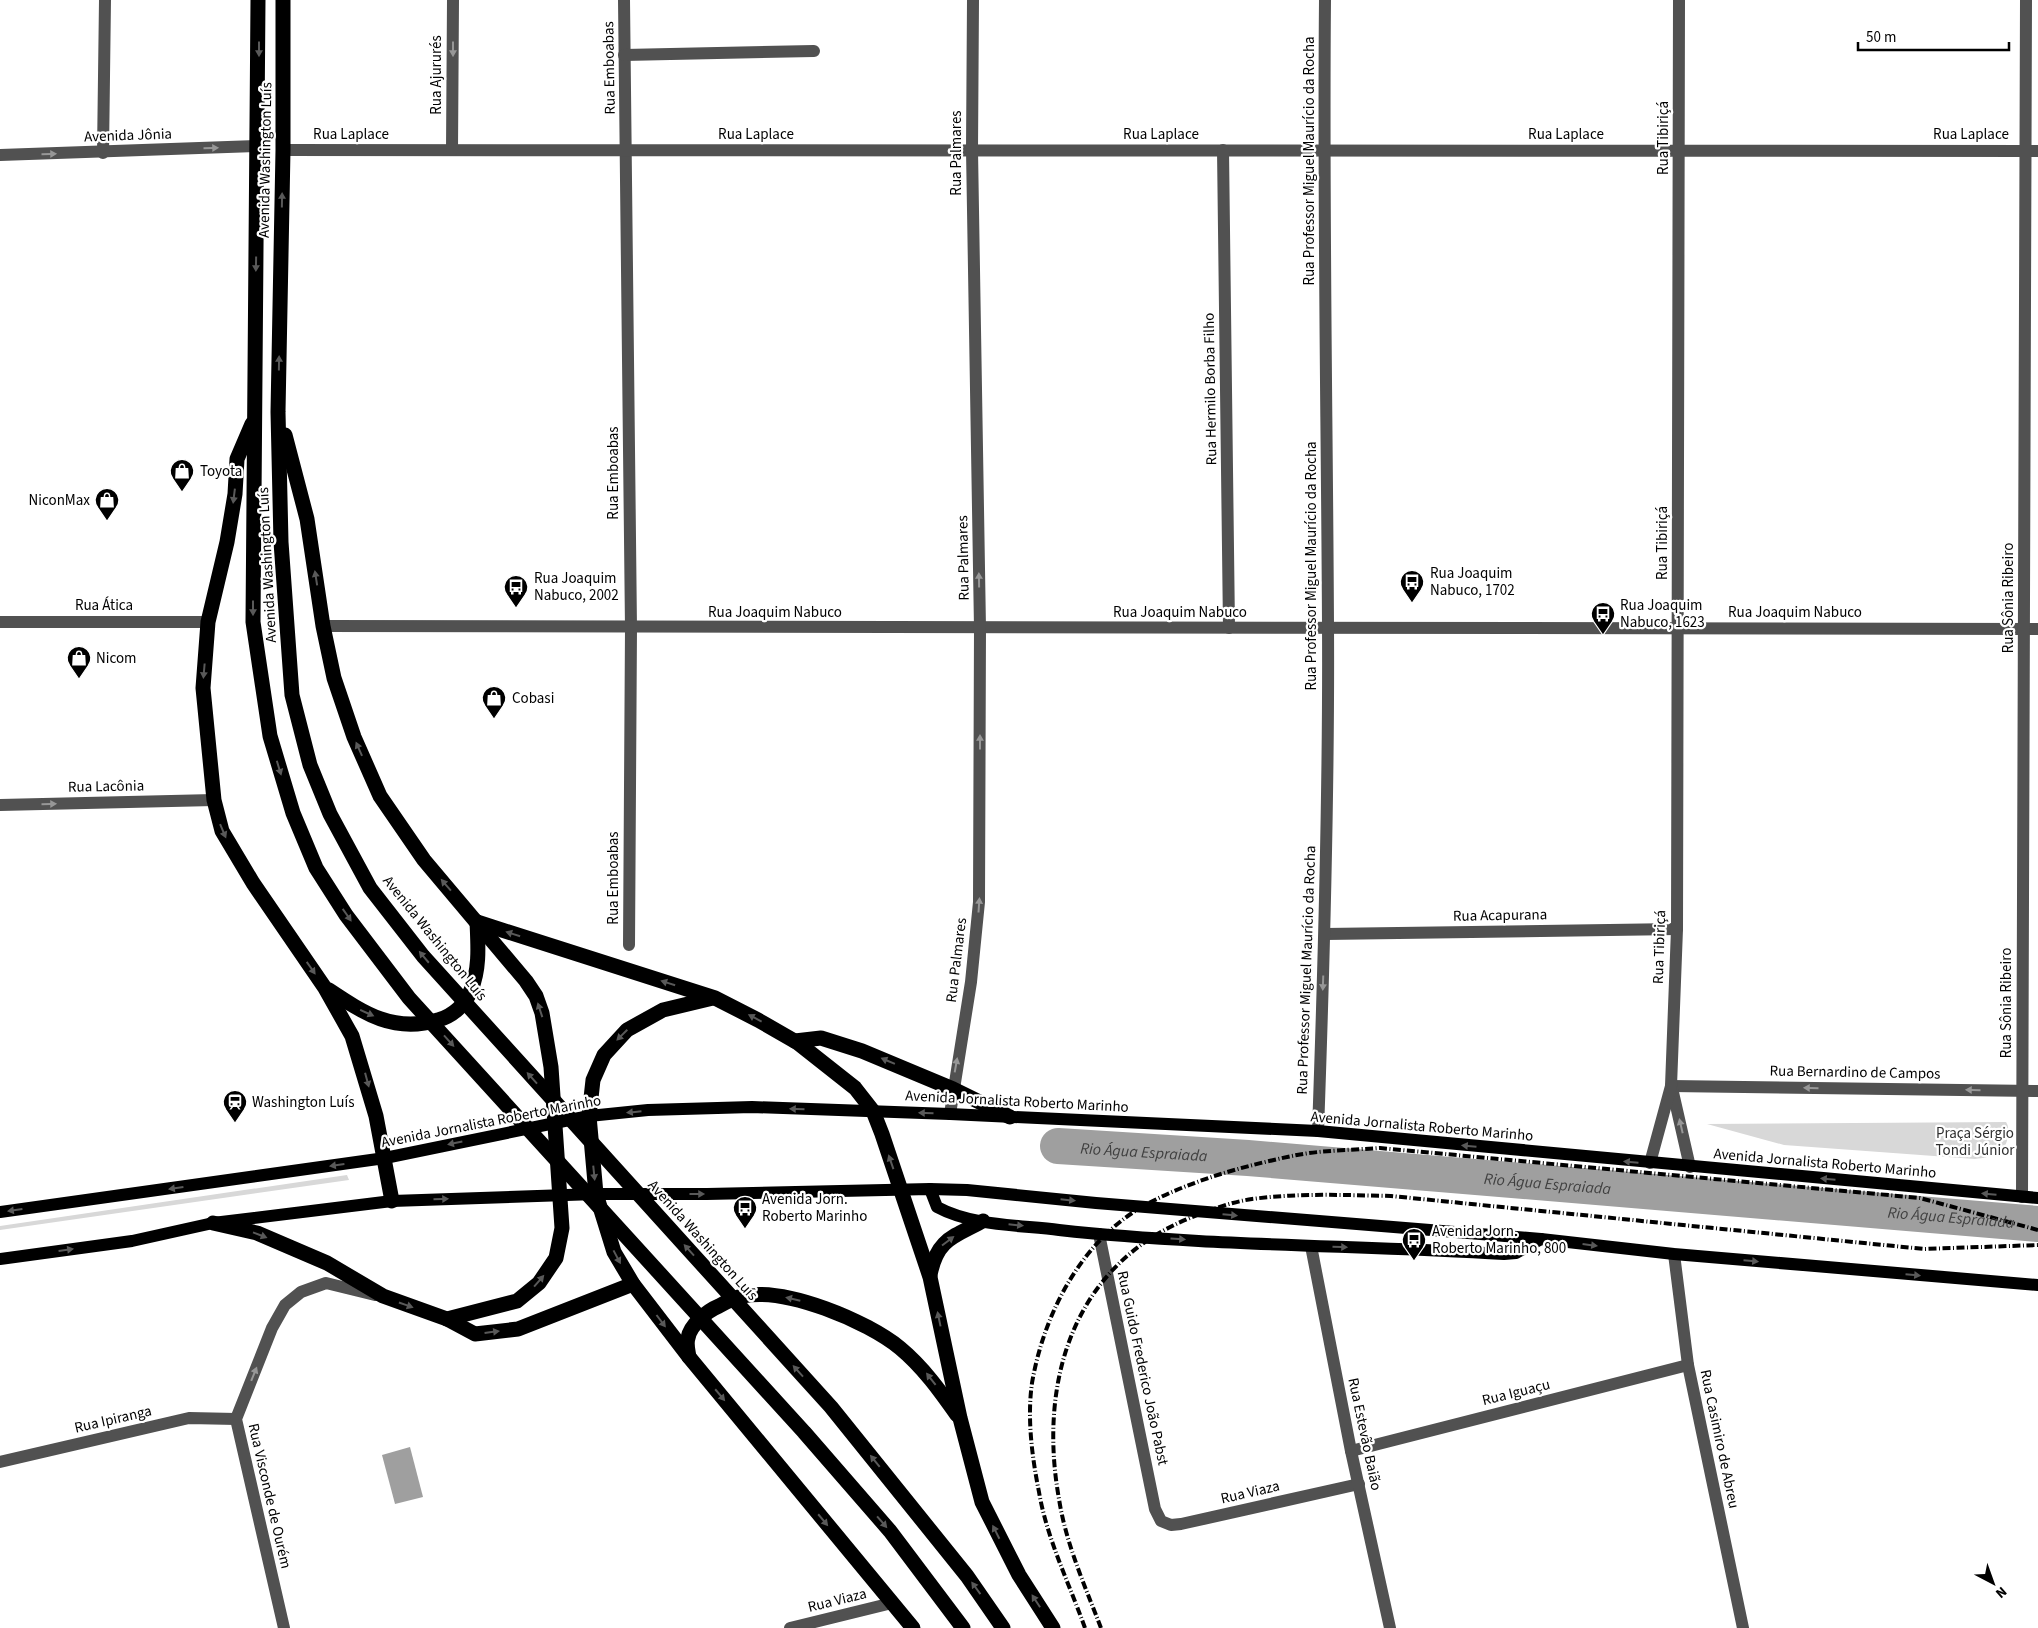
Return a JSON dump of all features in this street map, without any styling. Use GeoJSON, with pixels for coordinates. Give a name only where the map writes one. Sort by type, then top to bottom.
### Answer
{"type":"FeatureCollection","features":[{"type":"Feature","properties":{"kind":"highway","name":"Avenida Washington Luís"},"geometry":{"type":"LineString","coordinates":[[258,0],[253,622],[270,736],[293,813],[316,868],[346,915],[409,998],[804,1432],[890,1532],[963,1628]]}},
{"type":"Feature","properties":{"kind":"highway","name":"Avenida Washington Luís"},"geometry":{"type":"LineString","coordinates":[[283,0],[283,150],[278,412],[281,542],[292,695],[310,766],[330,814],[370,888],[423,956],[484,1026],[831,1407],[960,1568],[1003,1628]]}},
{"type":"Feature","properties":{"kind":"highway"},"geometry":{"type":"LineString","coordinates":[[278,412],[307,518],[323,626],[334,678],[348,720],[380,796],[424,860],[526,981],[536,996],[542,1013],[551,1067],[562,1228],[556,1258],[539,1283],[517,1301],[447,1319]]}},
{"type":"Feature","properties":{"kind":"highway"},"geometry":{"type":"LineString","coordinates":[[255,416],[237,459],[235,494],[227,542],[208,622],[203,688],[214,800],[222,831],[253,883],[325,988],[343,1018],[359,1054],[386,1158],[392,1201]]}},
{"type":"Feature","properties":{"kind":"highway"},"geometry":{"type":"LineString","coordinates":[[325,988],[358,1010],[385,1021],[407,1026],[423,1025],[447,1018],[461,1007],[471,991],[478,964],[477,922]]}},
{"type":"Feature","properties":{"kind":"highway"},"geometry":{"type":"LineString","coordinates":[[477,922],[714,998],[795,1041],[855,1088],[873,1111],[930,1277],[960,1418],[982,1502],[1019,1575],[1053,1628]]}},
{"type":"Feature","properties":{"kind":"highway"},"geometry":{"type":"LineString","coordinates":[[714,998],[663,1010],[627,1030],[604,1054],[593,1080],[589,1116],[596,1194],[614,1252],[633,1284],[688,1357],[913,1628]]}},
{"type":"Feature","properties":{"kind":"highway"},"geometry":{"type":"LineString","coordinates":[[795,1041],[821,1038],[862,1050],[953,1089],[1010,1117]]}},
{"type":"Feature","properties":{"kind":"highway"},"geometry":{"type":"LineString","coordinates":[[930,1277],[933,1258],[939,1248],[949,1240],[983,1221]]}},
{"type":"Feature","properties":{"kind":"highway"},"geometry":{"type":"LineString","coordinates":[[213,1223],[257,1233],[327,1263],[383,1296],[447,1319],[475,1334],[518,1329],[633,1284]]}},
{"type":"Feature","properties":{"kind":"highway"},"geometry":{"type":"LineString","coordinates":[[688,1357],[687,1339],[693,1326],[716,1307],[743,1296],[775,1295],[818,1305],[872,1330],[900,1348],[926,1373],[960,1418]]}},
{"type":"Feature","properties":{"kind":"main road","name":"Avenida Jornalista Roberto Marinho"},"geometry":{"type":"LineString","coordinates":[[0,1212],[386,1158],[589,1116],[648,1110],[752,1107],[1318,1131],[2038,1198]]}},
{"type":"Feature","properties":{"kind":"main road"},"geometry":{"type":"LineString","coordinates":[[930,1189],[937,1207],[949,1214],[983,1221],[1099,1234],[1311,1246],[1504,1254],[1516,1253],[1541,1239]]}},
{"type":"Feature","properties":{"kind":"main road"},"geometry":{"type":"LineString","coordinates":[[0,1259],[132,1241],[213,1223],[392,1201],[560,1197],[596,1194],[707,1194],[930,1189],[967,1190],[1106,1204],[1541,1239],[1674,1254],[2038,1285]]}},
{"type":"Feature","properties":{"kind":"street"},"geometry":{"type":"LineString","coordinates":[[103,153],[105,0]]}},
{"type":"Feature","properties":{"kind":"street","name":"Rua Ajururés"},"geometry":{"type":"LineString","coordinates":[[452,150],[453,0]]}},
{"type":"Feature","properties":{"kind":"street","name":"Rua Emboabas"},"geometry":{"type":"LineString","coordinates":[[624,0],[631,628],[629,945]]}},
{"type":"Feature","properties":{"kind":"street","name":"Rua Palmares"},"geometry":{"type":"LineString","coordinates":[[950,1114],[971,982],[979,902],[980,628],[972,150],[973,0]]}},
{"type":"Feature","properties":{"kind":"street","name":"Rua Professor Miguel Maurício da Rocha"},"geometry":{"type":"LineString","coordinates":[[1318,1131],[1325,934],[1328,628],[1324,150],[1325,0]]}},
{"type":"Feature","properties":{"kind":"street","name":"Rua Tibiriçá"},"geometry":{"type":"LineString","coordinates":[[1650,1163],[1671,1086],[1677,929],[1679,0]]}},
{"type":"Feature","properties":{"kind":"street","name":"Rua Sônia Ribeiro"},"geometry":{"type":"LineString","coordinates":[[2022,1196],[2024,629],[2032,151],[2026,0]]}},
{"type":"Feature","properties":{"kind":"street"},"geometry":{"type":"LineString","coordinates":[[624,55],[814,51]]}},
{"type":"Feature","properties":{"kind":"street","name":"Avenida Jônia"},"geometry":{"type":"LineString","coordinates":[[0,155],[103,153],[257,146]]}},
{"type":"Feature","properties":{"kind":"street","name":"Rua Laplace"},"geometry":{"type":"LineString","coordinates":[[283,150],[2032,151]]}},
{"type":"Feature","properties":{"kind":"street","name":"Rua Hermilo Borba Filho"},"geometry":{"type":"LineString","coordinates":[[1222,150],[1229,628]]}},
{"type":"Feature","properties":{"kind":"street","name":"Rua Ática"},"geometry":{"type":"LineString","coordinates":[[0,622],[208,622]]}},
{"type":"Feature","properties":{"kind":"street","name":"Rua Joaquim Nabuco"},"geometry":{"type":"LineString","coordinates":[[323,626],[2038,629]]}},
{"type":"Feature","properties":{"kind":"street","name":"Rua Lacônia"},"geometry":{"type":"LineString","coordinates":[[0,805],[214,800]]}},
{"type":"Feature","properties":{"kind":"street","name":"Rua Acapurana"},"geometry":{"type":"LineString","coordinates":[[1325,934],[1677,929]]}},
{"type":"Feature","properties":{"kind":"street","name":"Rua Tibiriçá"},"geometry":{"type":"LineString","coordinates":[[1671,1086],[1690,1167]]}},
{"type":"Feature","properties":{"kind":"street","name":"Rua Bernardino de Campos"},"geometry":{"type":"LineString","coordinates":[[1671,1086],[2038,1091]]}},
{"type":"Feature","properties":{"kind":"street","name":"Rua Guido Frederico João Pabst"},"geometry":{"type":"LineString","coordinates":[[1099,1234],[1155,1509]]}},
{"type":"Feature","properties":{"kind":"street","name":"Rua Estevão Baião"},"geometry":{"type":"LineString","coordinates":[[1311,1246],[1351,1451],[1390,1628]]}},
{"type":"Feature","properties":{"kind":"street","name":"Rua Casimiro de Abreu"},"geometry":{"type":"LineString","coordinates":[[1674,1254],[1688,1365],[1743,1628]]}},
{"type":"Feature","properties":{"kind":"street","name":"Rua Visconde de Ourém"},"geometry":{"type":"LineString","coordinates":[[284,1628],[236,1419],[272,1328],[286,1305],[301,1292],[326,1283],[383,1296]]}},
{"type":"Feature","properties":{"kind":"street","name":"Rua Iguaçu"},"geometry":{"type":"LineString","coordinates":[[1351,1451],[1688,1365]]}},
{"type":"Feature","properties":{"kind":"street","name":"Rua Ipiranga"},"geometry":{"type":"LineString","coordinates":[[0,1462],[189,1418],[236,1419]]}},
{"type":"Feature","properties":{"kind":"street","name":"Rua Viaza"},"geometry":{"type":"LineString","coordinates":[[1155,1509],[1161,1521],[1171,1525],[1181,1524],[1359,1484]]}},
{"type":"Feature","properties":{"kind":"street","name":"Rua Viaza"},"geometry":{"type":"LineString","coordinates":[[790,1628],[892,1602]]}},
{"type":"Feature","properties":{"kind":"green space","name":"Praça Sérgio Tondi Júnior"},"geometry":{"type":"Polygon","coordinates":[[[2006,1122],[2008,1125],[2007,1141],[2002,1150],[1987,1157],[1975,1159],[1784,1145],[1707,1124],[2006,1122]]]}},
{"type":"Feature","properties":{"kind":"green space"},"geometry":{"type":"Polygon","coordinates":[[[347,1175],[349,1180],[0,1230],[0,1226],[347,1175]]]}},
{"type":"Feature","properties":{"kind":"shaded area"},"geometry":{"type":"Polygon","coordinates":[[[410,1447],[423,1497],[395,1504],[382,1455],[410,1447]]]}},
{"type":"Feature","properties":{"kind":"waterway","name":"Rio Água Espraiada"},"geometry":{"type":"LineString","coordinates":[[1058,1146],[1248,1158],[2038,1224]]}},
{"type":"Feature","properties":{"kind":"railway"},"geometry":{"type":"LineString","coordinates":[[1085,1628],[1047,1527],[1036,1479],[1031,1438],[1030,1410],[1032,1383],[1046,1330],[1070,1280],[1085,1258],[1103,1237],[1124,1219],[1164,1195],[1239,1169],[1297,1155],[1380,1148],[1920,1198],[2038,1230]]}},
{"type":"Feature","properties":{"kind":"railway"},"geometry":{"type":"LineString","coordinates":[[1101,1628],[1071,1549],[1059,1499],[1054,1455],[1054,1412],[1060,1371],[1073,1332],[1092,1297],[1117,1265],[1150,1239],[1190,1218],[1236,1202],[1269,1197],[1321,1195],[1391,1196],[1924,1249],[2038,1245]]}},
{"type":"Feature","properties":{"kind":"place","name":"Toyota"},"geometry":{"type":"Point","coordinates":[182,492]}},
{"type":"Feature","properties":{"kind":"place","name":"NiconMax"},"geometry":{"type":"Point","coordinates":[107,521]}},
{"type":"Feature","properties":{"kind":"place","name":"Rua Joaquim Nabuco, 1702"},"geometry":{"type":"Point","coordinates":[1412,603]}},
{"type":"Feature","properties":{"kind":"place","name":"Rua Joaquim Nabuco, 2002"},"geometry":{"type":"Point","coordinates":[516,608]}},
{"type":"Feature","properties":{"kind":"place","name":"Rua Joaquim Nabuco, 1623"},"geometry":{"type":"Point","coordinates":[1603,635]}},
{"type":"Feature","properties":{"kind":"place","name":"Nicom"},"geometry":{"type":"Point","coordinates":[79,679]}},
{"type":"Feature","properties":{"kind":"place","name":"Cobasi"},"geometry":{"type":"Point","coordinates":[494,719]}},
{"type":"Feature","properties":{"kind":"place","name":"Washington Luís"},"geometry":{"type":"Point","coordinates":[235,1123]}},
{"type":"Feature","properties":{"kind":"place","name":"Avenida Jorn. Roberto Marinho"},"geometry":{"type":"Point","coordinates":[745,1229]}},
{"type":"Feature","properties":{"kind":"place","name":"Avenida Jorn. Roberto Marinho, 800"},"geometry":{"type":"Point","coordinates":[1414,1261]}}]}
